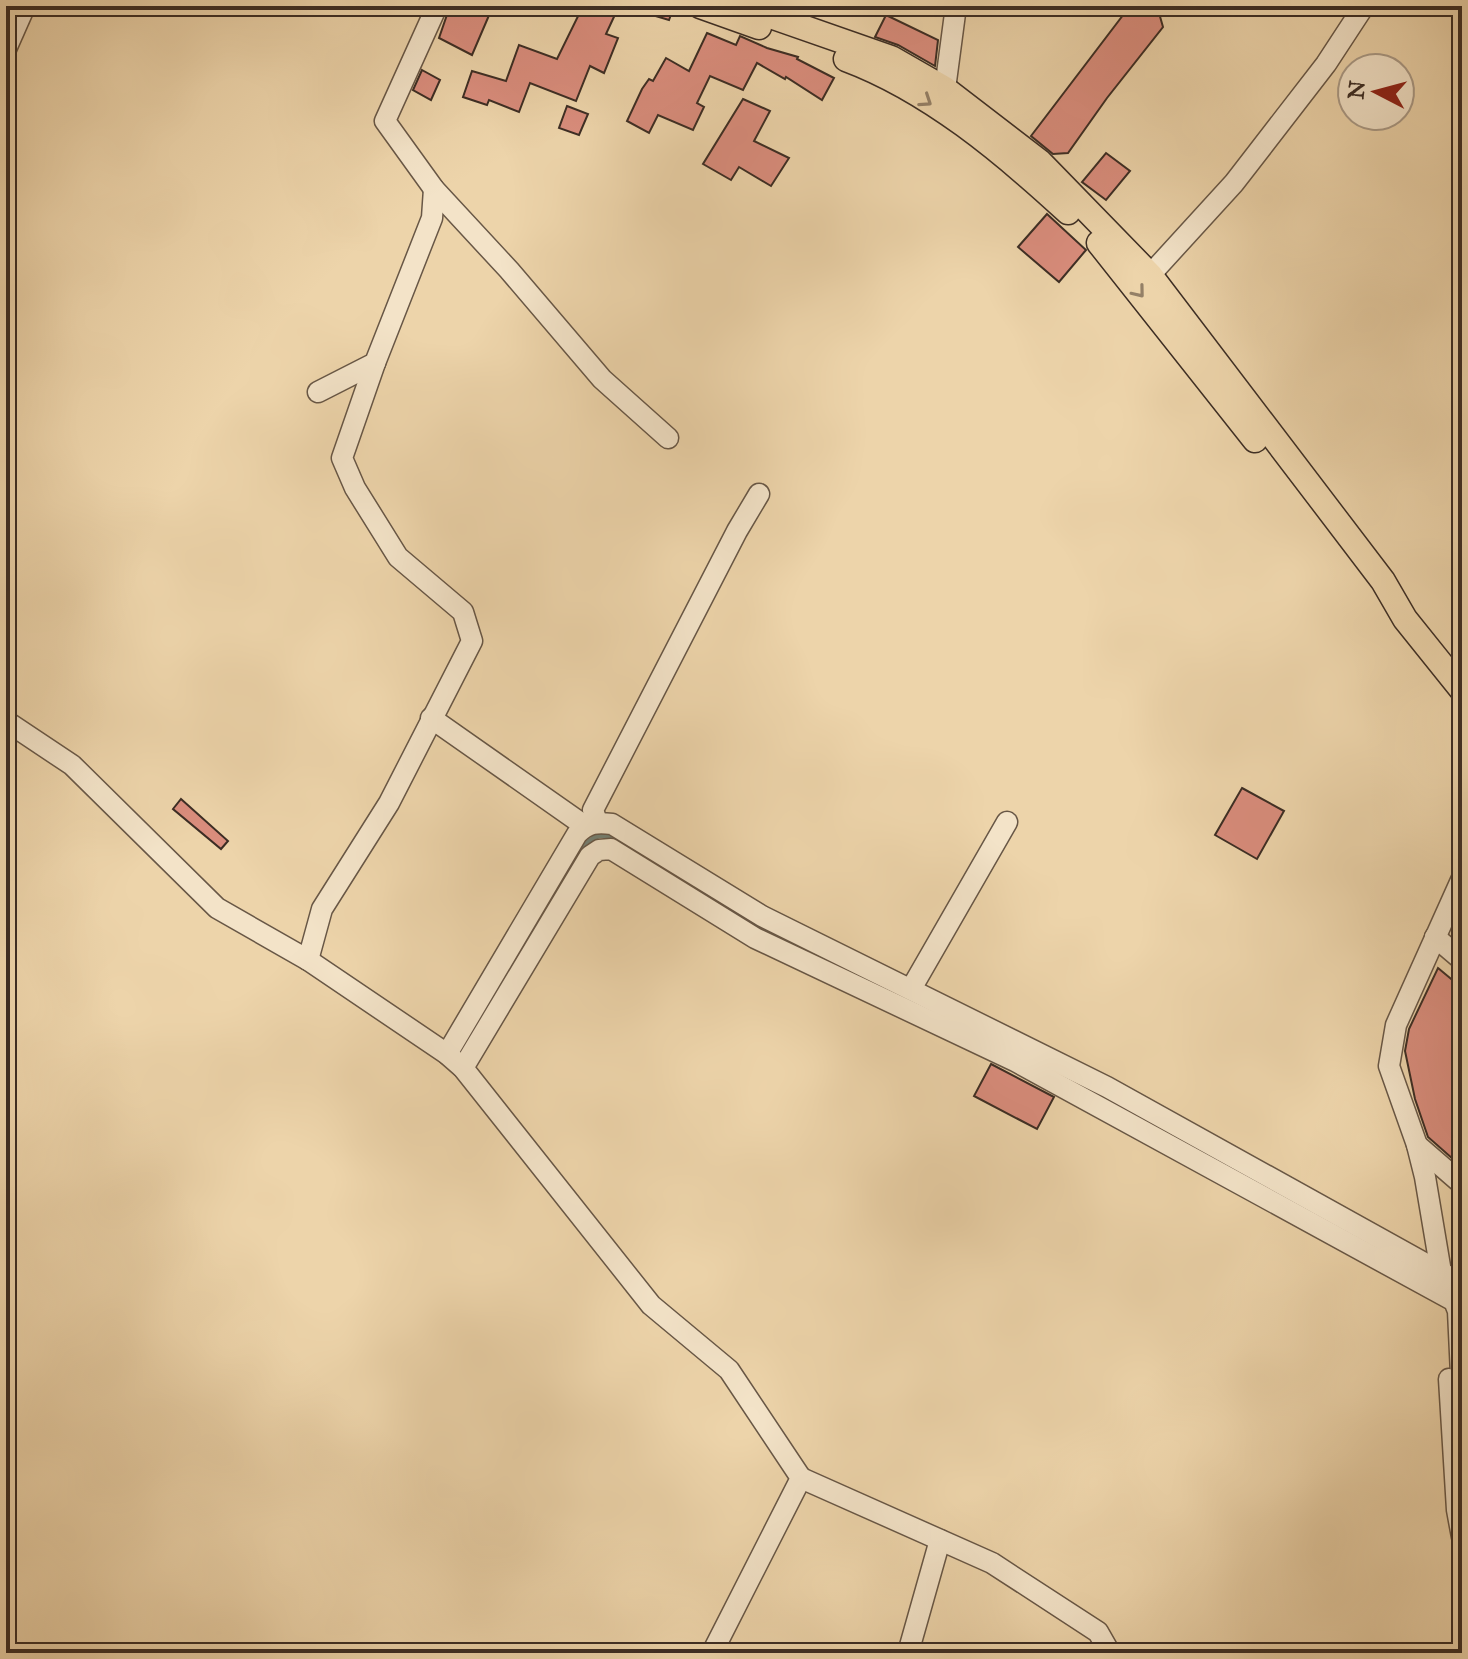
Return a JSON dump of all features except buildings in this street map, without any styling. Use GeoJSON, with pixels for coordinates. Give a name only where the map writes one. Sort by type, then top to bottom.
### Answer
{"type":"FeatureCollection","features":[{"type":"Feature","properties":{"kind":"main road"},"geometry":{"type":"LineString","coordinates":[[700,6],[870,68],[903,85],[1024,172],[1094,236],[1375,595],[1405,619]]}},
{"type":"Feature","properties":{"kind":"main road"},"geometry":{"type":"LineString","coordinates":[[742,6],[891,58],[945,89],[1040,162],[1150,275],[1383,581],[1405,619],[1462,690]]}},
{"type":"Feature","properties":{"kind":"street"},"geometry":{"type":"LineString","coordinates":[[6,49],[25,6]]}},
{"type":"Feature","properties":{"kind":"street"},"geometry":{"type":"LineString","coordinates":[[437,6],[385,121],[434,189],[509,270],[602,379],[668,438]]}},
{"type":"Feature","properties":{"kind":"street"},"geometry":{"type":"LineString","coordinates":[[945,89],[956,6]]}},
{"type":"Feature","properties":{"kind":"street"},"geometry":{"type":"LineString","coordinates":[[1150,275],[1234,183],[1326,64],[1364,6]]}},
{"type":"Feature","properties":{"kind":"street"},"geometry":{"type":"LineString","coordinates":[[308,960],[322,909],[389,803],[472,641],[463,612],[398,557],[355,488],[342,458],[375,363],[432,218],[434,189]]}},
{"type":"Feature","properties":{"kind":"street"},"geometry":{"type":"LineString","coordinates":[[318,392],[375,363]]}},
{"type":"Feature","properties":{"kind":"street"},"geometry":{"type":"LineString","coordinates":[[455,1061],[577,834],[591,824],[593,810],[759,494]]}},
{"type":"Feature","properties":{"kind":"street"},"geometry":{"type":"LineString","coordinates":[[431,718],[591,824],[612,824],[762,916],[911,989],[1454,1301],[1458,1311],[1462,1396]]}},
{"type":"Feature","properties":{"kind":"street"},"geometry":{"type":"LineString","coordinates":[[6,721],[72,765],[217,908],[308,960],[455,1061],[651,1305],[729,1370],[801,1478],[992,1563],[1098,1632],[1110,1653]]}},
{"type":"Feature","properties":{"kind":"street"},"geometry":{"type":"LineString","coordinates":[[911,989],[1007,822]]}},
{"type":"Feature","properties":{"kind":"street"},"geometry":{"type":"LineString","coordinates":[[455,1061],[590,856],[599,850],[611,849],[755,938],[1019,1053],[1107,1087],[1462,1284]]}},
{"type":"Feature","properties":{"kind":"street"},"geometry":{"type":"LineString","coordinates":[[1462,878],[1396,1025],[1389,1066],[1417,1145],[1442,1274],[1457,1510],[1462,1537]]}},
{"type":"Feature","properties":{"kind":"street"},"geometry":{"type":"LineString","coordinates":[[1435,937],[1462,960]]}},
{"type":"Feature","properties":{"kind":"street"},"geometry":{"type":"LineString","coordinates":[[1417,1145],[1462,1184]]}},
{"type":"Feature","properties":{"kind":"street"},"geometry":{"type":"LineString","coordinates":[[712,1653],[801,1478]]}},
{"type":"Feature","properties":{"kind":"street"},"geometry":{"type":"LineString","coordinates":[[908,1653],[940,1540]]}},
{"type":"Feature","properties":{"kind":"waterway"},"geometry":{"type":"LineString","coordinates":[[466,1043],[583,847],[599,836],[611,836],[752,923],[847,969]]}}]}
